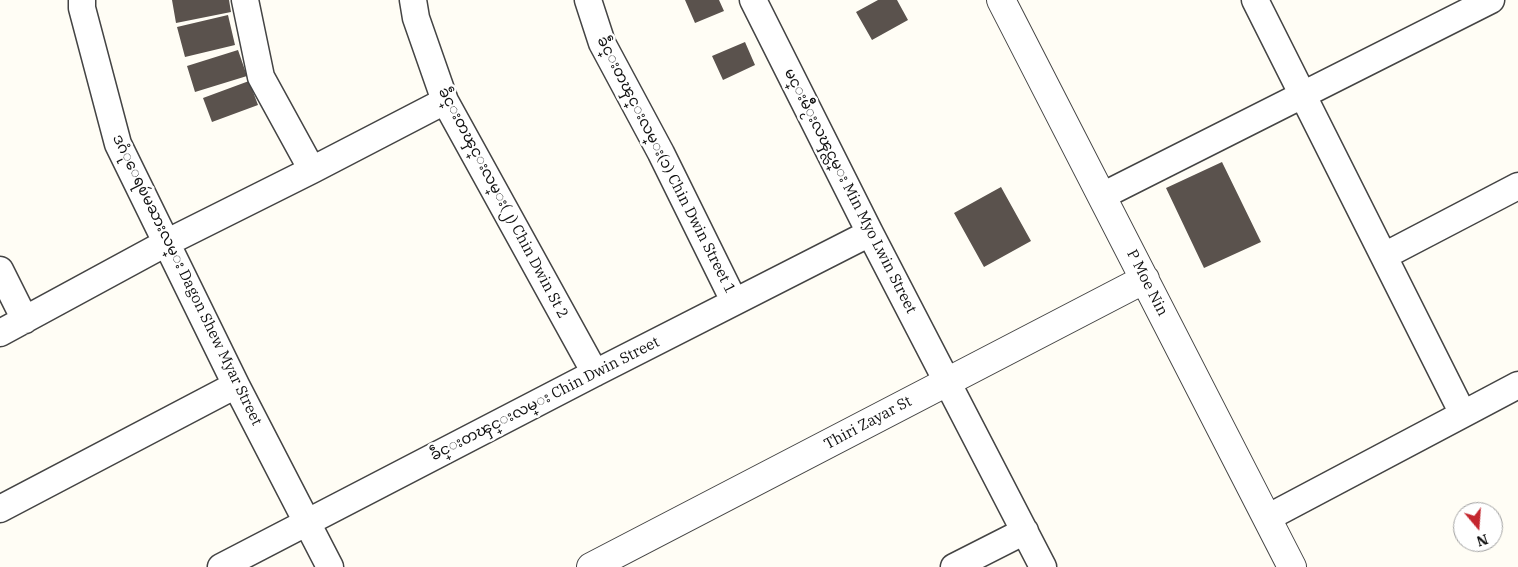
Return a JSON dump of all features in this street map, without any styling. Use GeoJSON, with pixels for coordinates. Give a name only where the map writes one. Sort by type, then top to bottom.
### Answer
{"type":"FeatureCollection","features":[{"type":"Feature","properties":{"kind":"street","name":"ဒဂံုေရၿဴမႀားလမ္း Dagon Shew Myar Street"},"geometry":{"type":"LineString","coordinates":[[82,0],[82,8],[118,144],[236,385],[330,567]]}},
{"type":"Feature","properties":{"kind":"street"},"geometry":{"type":"LineString","coordinates":[[245,0],[261,77],[312,170]]}},
{"type":"Feature","properties":{"kind":"street","name":"ခဵင္းတၾင္းလမ္း(၂) Chin Dwin St 2"},"geometry":{"type":"LineString","coordinates":[[413,0],[416,18],[445,100],[595,373]]}},
{"type":"Feature","properties":{"kind":"street","name":"ခဵင္းတၾင္းလမ္း(၁) Chin Dwin Street 1"},"geometry":{"type":"LineString","coordinates":[[588,0],[602,43],[661,153],[734,301]]}},
{"type":"Feature","properties":{"kind":"street","name":"မင္းမဵိႂးလၾင္လမ္း Min Myo Lwin Street"},"geometry":{"type":"LineString","coordinates":[[753,0],[870,233],[1043,567]]}},
{"type":"Feature","properties":{"kind":"street","name":"P Moe Nin"},"geometry":{"type":"LineString","coordinates":[[1000,0],[1292,567]]}},
{"type":"Feature","properties":{"kind":"street"},"geometry":{"type":"LineString","coordinates":[[1254,0],[1463,414]]}},
{"type":"Feature","properties":{"kind":"street"},"geometry":{"type":"LineString","coordinates":[[1102,196],[1303,94],[1452,9],[1491,0]]}},
{"type":"Feature","properties":{"kind":"street"},"geometry":{"type":"LineString","coordinates":[[0,333],[166,243],[312,170],[445,100]]}},
{"type":"Feature","properties":{"kind":"street"},"geometry":{"type":"LineString","coordinates":[[1384,256],[1518,186]]}},
{"type":"Feature","properties":{"kind":"street","name":"ခဵင္းတၾင္းလမ္း Chin Dwin Street"},"geometry":{"type":"LineString","coordinates":[[221,567],[734,301],[870,233]]}},
{"type":"Feature","properties":{"kind":"street"},"geometry":{"type":"LineString","coordinates":[[0,270],[25,320]]}},
{"type":"Feature","properties":{"kind":"street","name":"Thiri Zayar St"},"geometry":{"type":"LineString","coordinates":[[591,567],[1144,279]]}},
{"type":"Feature","properties":{"kind":"street"},"geometry":{"type":"LineString","coordinates":[[0,509],[236,385]]}},
{"type":"Feature","properties":{"kind":"street"},"geometry":{"type":"LineString","coordinates":[[1266,518],[1518,385]]}},
{"type":"Feature","properties":{"kind":"street"},"geometry":{"type":"LineString","coordinates":[[954,567],[1025,531]]}},
{"type":"Feature","properties":{"kind":"building"},"geometry":{"type":"Polygon","coordinates":[[[172,0],[229,0],[231,12],[176,23],[172,0]]]}},
{"type":"Feature","properties":{"kind":"building"},"geometry":{"type":"Polygon","coordinates":[[[685,0],[719,0],[724,11],[695,23],[685,0]]]}},
{"type":"Feature","properties":{"kind":"building"},"geometry":{"type":"Polygon","coordinates":[[[878,0],[897,0],[908,20],[872,40],[856,12],[878,0]]]}},
{"type":"Feature","properties":{"kind":"building"},"geometry":{"type":"Polygon","coordinates":[[[228,15],[235,45],[185,57],[177,27],[228,15]]]}},
{"type":"Feature","properties":{"kind":"building"},"geometry":{"type":"Polygon","coordinates":[[[745,42],[755,65],[723,80],[712,56],[745,42]]]}},
{"type":"Feature","properties":{"kind":"building"},"geometry":{"type":"Polygon","coordinates":[[[238,50],[247,76],[195,92],[187,66],[238,50]]]}},
{"type":"Feature","properties":{"kind":"building"},"geometry":{"type":"Polygon","coordinates":[[[249,81],[258,105],[212,122],[203,98],[249,81]]]}},
{"type":"Feature","properties":{"kind":"building"},"geometry":{"type":"Polygon","coordinates":[[[1222,162],[1261,242],[1204,268],[1166,188],[1222,162]]]}},
{"type":"Feature","properties":{"kind":"building"},"geometry":{"type":"Polygon","coordinates":[[[1001,187],[1031,241],[984,267],[954,213],[1001,187]]]}}]}
